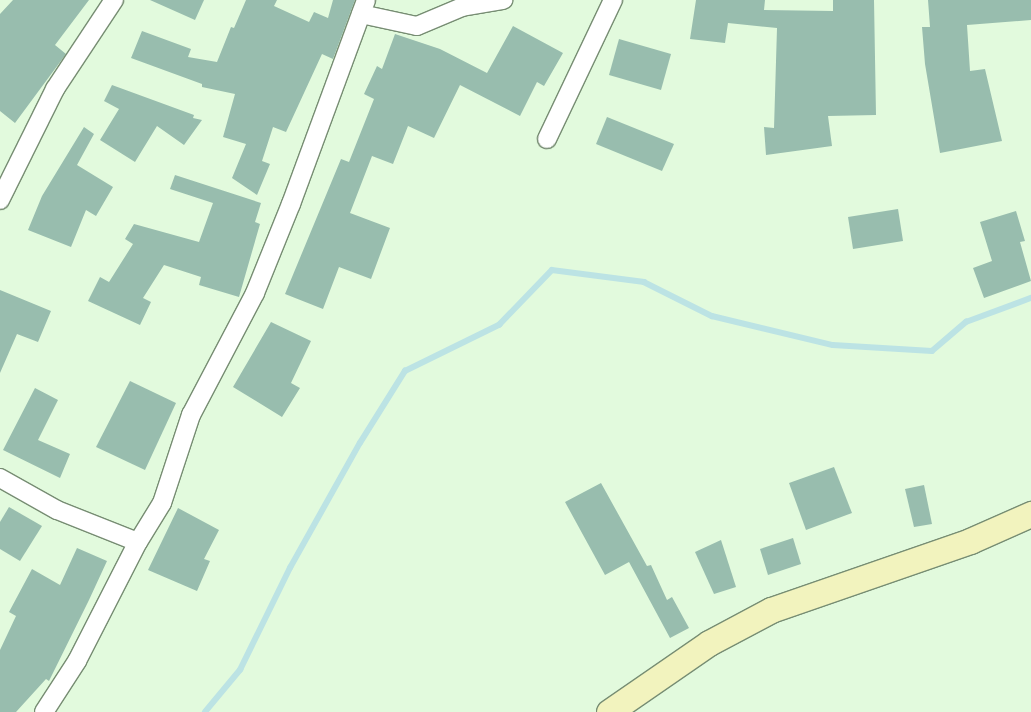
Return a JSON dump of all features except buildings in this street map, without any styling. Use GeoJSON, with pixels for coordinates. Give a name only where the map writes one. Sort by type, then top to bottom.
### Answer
{"type":"FeatureCollection","features":[{"type":"Feature","properties":{"kind":"main road"},"geometry":{"type":"LineString","coordinates":[[609,712],[708,644],[771,610],[970,541],[1031,514]]}},
{"type":"Feature","properties":{"kind":"street"},"geometry":{"type":"LineString","coordinates":[[0,200],[55,89],[114,0]]}},
{"type":"Feature","properties":{"kind":"street"},"geometry":{"type":"LineString","coordinates":[[44,712],[77,661],[138,542],[162,503],[191,415],[255,293],[292,204],[364,7],[417,26],[462,7],[503,0]]}},
{"type":"Feature","properties":{"kind":"street"},"geometry":{"type":"LineString","coordinates":[[547,140],[613,0]]}},
{"type":"Feature","properties":{"kind":"street"},"geometry":{"type":"LineString","coordinates":[[0,478],[57,510],[138,542]]}},
{"type":"Feature","properties":{"kind":"waterway"},"geometry":{"type":"LineString","coordinates":[[205,712],[240,670],[290,568],[360,443],[405,371],[499,325],[552,270],[644,282],[712,316],[833,345],[932,351],[966,322],[1031,298]]}}]}
